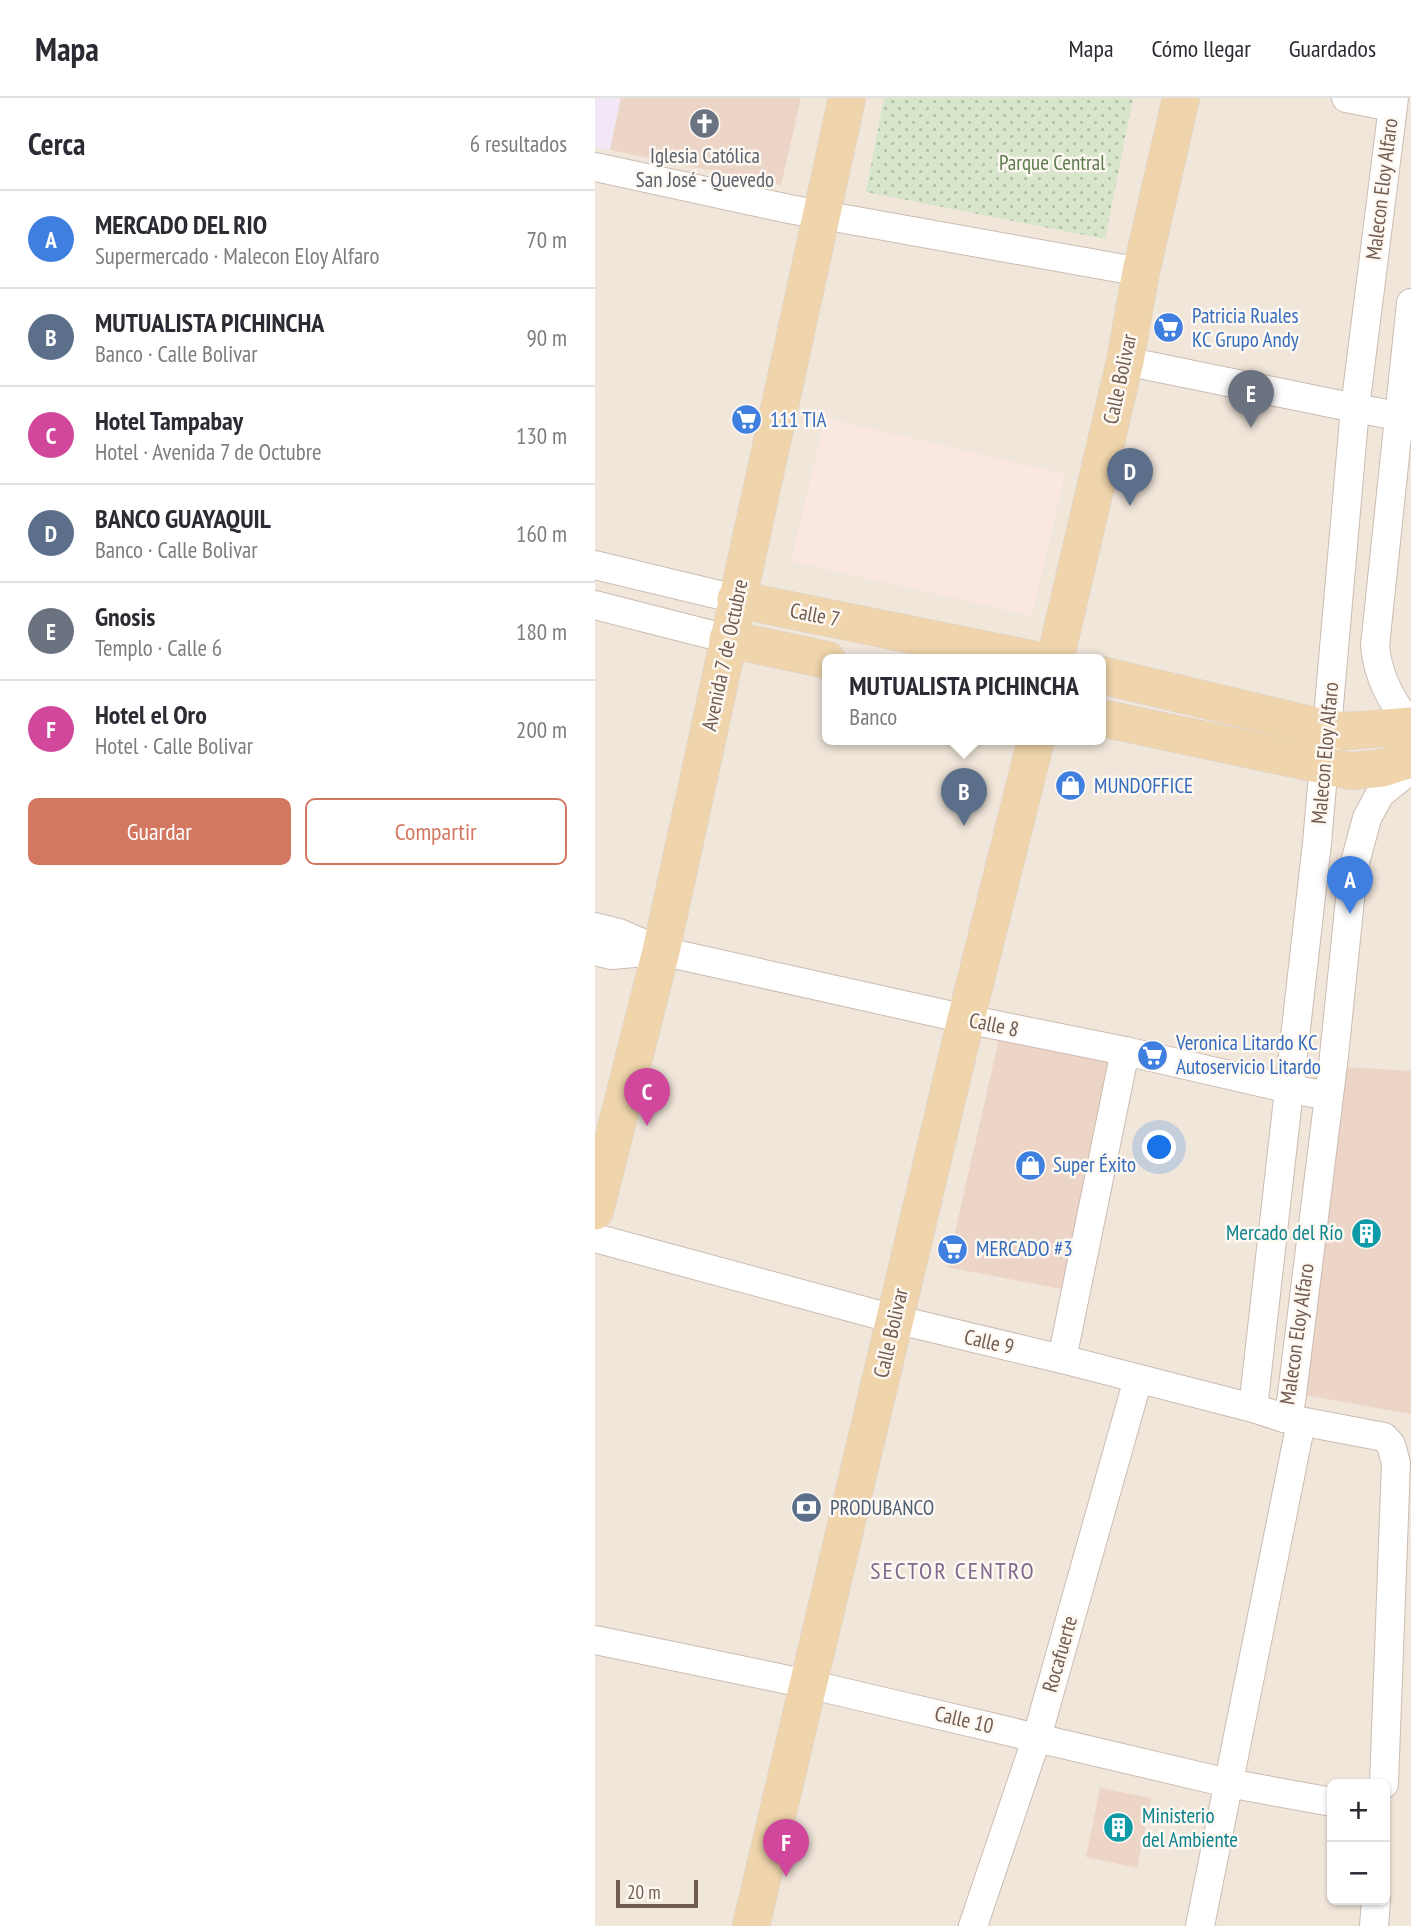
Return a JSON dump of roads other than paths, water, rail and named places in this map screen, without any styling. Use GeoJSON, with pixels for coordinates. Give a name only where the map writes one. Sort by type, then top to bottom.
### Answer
{"type":"FeatureCollection","features":[{"type":"Feature","properties":{"kind":"main road","name":"Avenida 7 de Octubre"},"geometry":{"type":"LineString","coordinates":[[595,1211],[661,951],[847,98]]}},
{"type":"Feature","properties":{"kind":"main road","name":"Calle Bolivar"},"geometry":{"type":"LineString","coordinates":[[1056,654],[1125,361],[1141,272],[1181,98]]}},
{"type":"Feature","properties":{"kind":"main road","name":"Calle 7"},"geometry":{"type":"LineString","coordinates":[[736,599],[1006,654]]}},
{"type":"Feature","properties":{"kind":"main road","name":"Calle 7"},"geometry":{"type":"LineString","coordinates":[[728,639],[822,659]]}},
{"type":"Feature","properties":{"kind":"main road"},"geometry":{"type":"LineString","coordinates":[[1106,676],[1327,729],[1349,731],[1411,726]]}},
{"type":"Feature","properties":{"kind":"main road"},"geometry":{"type":"LineString","coordinates":[[1106,719],[1351,771],[1382,768],[1411,760]]}},
{"type":"Feature","properties":{"kind":"main road","name":"Calle Bolivar"},"geometry":{"type":"LineString","coordinates":[[751,1926],[966,1019],[1035,745]]}},
{"type":"Feature","properties":{"kind":"street"},"geometry":{"type":"LineString","coordinates":[[1346,98],[1393,102]]}},
{"type":"Feature","properties":{"kind":"street","name":"Malecon Eloy Alfaro"},"geometry":{"type":"LineString","coordinates":[[1253,1408],[1317,843],[1355,408],[1393,102]]}},
{"type":"Feature","properties":{"kind":"street"},"geometry":{"type":"LineString","coordinates":[[595,167],[821,215],[1141,272]]}},
{"type":"Feature","properties":{"kind":"street"},"geometry":{"type":"LineString","coordinates":[[1411,303],[1405,416],[1375,646],[1377,662],[1389,694],[1411,726]]}},
{"type":"Feature","properties":{"kind":"street"},"geometry":{"type":"LineString","coordinates":[[1125,361],[1405,416]]}},
{"type":"Feature","properties":{"kind":"street","name":"Calle 7"},"geometry":{"type":"LineString","coordinates":[[595,565],[736,599]]}},
{"type":"Feature","properties":{"kind":"street","name":"Calle 7"},"geometry":{"type":"LineString","coordinates":[[595,605],[728,639]]}},
{"type":"Feature","properties":{"kind":"street","name":"Malecon Eloy Alfaro"},"geometry":{"type":"LineString","coordinates":[[1200,1926],[1292,1420],[1291,1402],[1335,1056],[1353,870],[1367,818],[1380,794],[1411,769]]}},
{"type":"Feature","properties":{"kind":"street"},"geometry":{"type":"LineString","coordinates":[[1317,843],[1330,841],[1360,844]]}},
{"type":"Feature","properties":{"kind":"street","name":"Calle 8"},"geometry":{"type":"LineString","coordinates":[[595,927],[619,933],[661,951],[1329,1096]]}},
{"type":"Feature","properties":{"kind":"street","name":"Calle 8"},"geometry":{"type":"LineString","coordinates":[[595,951],[611,955],[661,951]]}},
{"type":"Feature","properties":{"kind":"street"},"geometry":{"type":"LineString","coordinates":[[1062,1359],[1125,1051]]}},
{"type":"Feature","properties":{"kind":"street","name":"Calle 9"},"geometry":{"type":"LineString","coordinates":[[595,1238],[894,1319],[1062,1359],[1292,1420],[1384,1437],[1391,1445],[1396,1463],[1384,1779]]}},
{"type":"Feature","properties":{"kind":"street","name":"Rocafuerte"},"geometry":{"type":"LineString","coordinates":[[973,1926],[1037,1737],[1138,1379]]}},
{"type":"Feature","properties":{"kind":"street","name":"Calle 10"},"geometry":{"type":"LineString","coordinates":[[595,1640],[808,1684],[1228,1783],[1327,1801]]}},
{"type":"Feature","properties":{"kind":"street"},"geometry":{"type":"LineString","coordinates":[[1374,1926],[1376,1905]]}},
{"type":"Feature","properties":{"kind":"place","name":"Iglesia Católica San José - Quevedo"},"geometry":{"type":"Point","coordinates":[705,124]}},
{"type":"Feature","properties":{"kind":"place","name":"Patricia Ruales KC Grupo Andy"},"geometry":{"type":"Point","coordinates":[1169,328]}},
{"type":"Feature","properties":{"kind":"place","name":"111 TIA"},"geometry":{"type":"Point","coordinates":[747,420]}},
{"type":"Feature","properties":{"kind":"place","name":"Gnosis"},"geometry":{"type":"Point","coordinates":[1251,428]}},
{"type":"Feature","properties":{"kind":"place","name":"BANCO GUAYAQUIL"},"geometry":{"type":"Point","coordinates":[1130,506]}},
{"type":"Feature","properties":{"kind":"place","name":"MUNDOFFICE"},"geometry":{"type":"Point","coordinates":[1071,786]}},
{"type":"Feature","properties":{"kind":"place","name":"MUTUALISTA PICHINCHA"},"geometry":{"type":"Point","coordinates":[964,826]}},
{"type":"Feature","properties":{"kind":"place","name":"MERCADO DEL RIO"},"geometry":{"type":"Point","coordinates":[1350,914]}},
{"type":"Feature","properties":{"kind":"place","name":"Veronica Litardo KC Autoservicio Litardo"},"geometry":{"type":"Point","coordinates":[1153,1055]}},
{"type":"Feature","properties":{"kind":"place","name":"Hotel Tampabay"},"geometry":{"type":"Point","coordinates":[647,1126]}},
{"type":"Feature","properties":{"kind":"place","name":"Super Éxito"},"geometry":{"type":"Point","coordinates":[1030,1165]}},
{"type":"Feature","properties":{"kind":"place","name":"Mercado del Río"},"geometry":{"type":"Point","coordinates":[1366,1233]}},
{"type":"Feature","properties":{"kind":"place","name":"MERCADO #3"},"geometry":{"type":"Point","coordinates":[953,1249]}},
{"type":"Feature","properties":{"kind":"place","name":"PRODUBANCO"},"geometry":{"type":"Point","coordinates":[807,1508]}},
{"type":"Feature","properties":{"kind":"place","name":"Ministerio del Ambiente"},"geometry":{"type":"Point","coordinates":[1119,1828]}},
{"type":"Feature","properties":{"kind":"place","name":"Hotel el Oro"},"geometry":{"type":"Point","coordinates":[786,1877]}},
{"type":"Feature","properties":{"kind":"district","name":"SECTOR CENTRO"},"geometry":{"type":"Point","coordinates":[953,1571]}},
{"type":"Feature","properties":{"kind":"park label","name":"Parque Central"},"geometry":{"type":"Point","coordinates":[1052,163]}}]}
